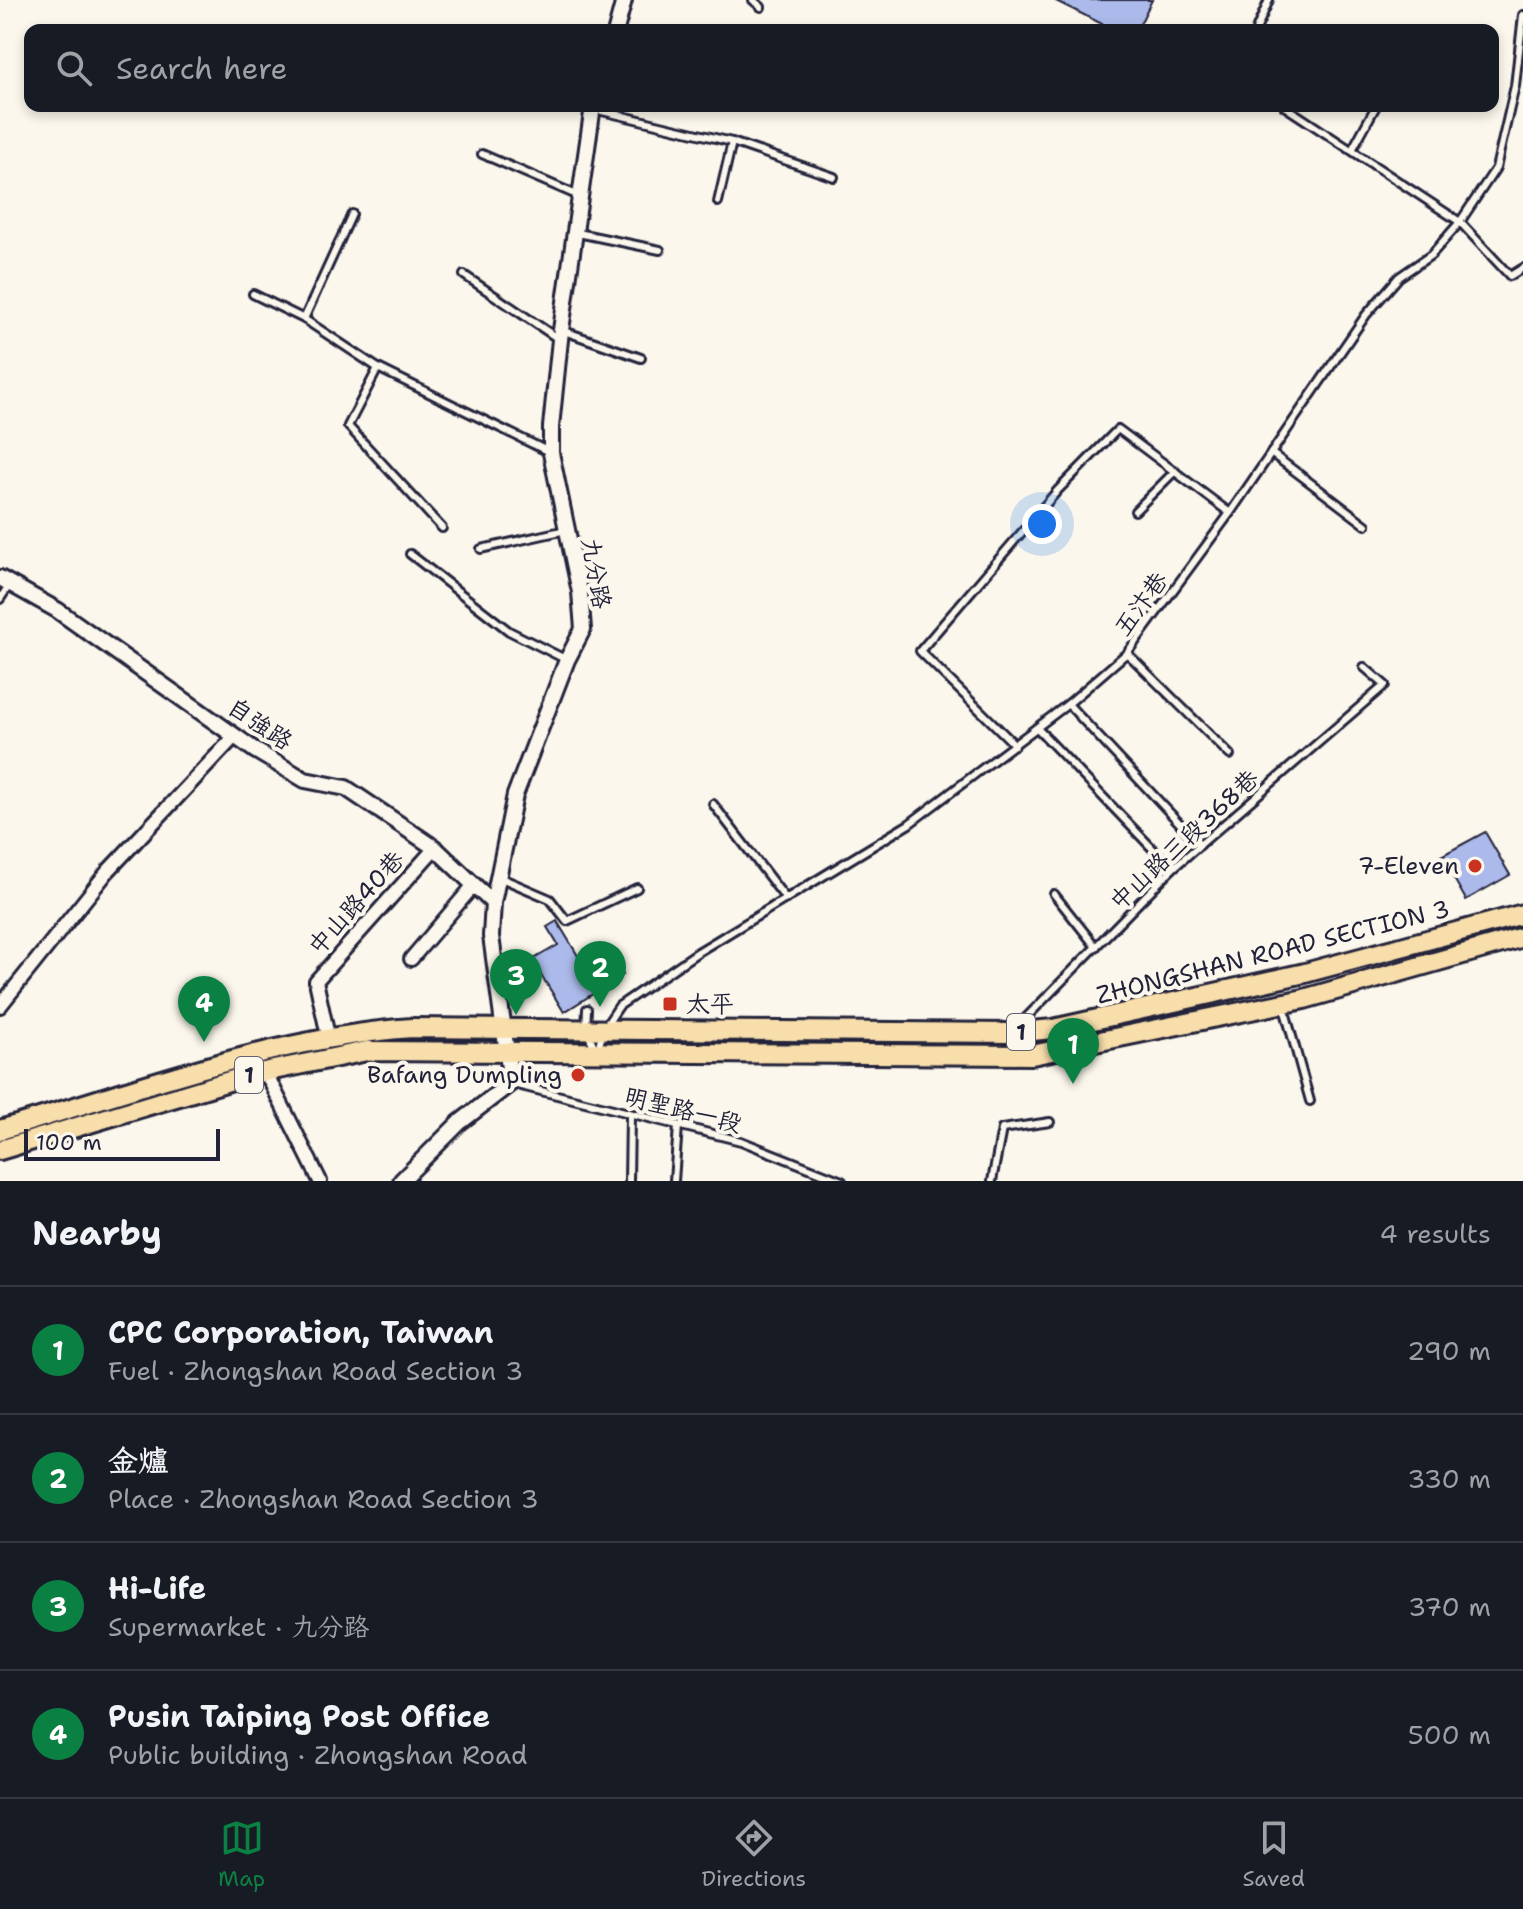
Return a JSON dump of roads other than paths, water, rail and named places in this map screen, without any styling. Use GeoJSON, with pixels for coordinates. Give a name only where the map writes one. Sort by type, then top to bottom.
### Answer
{"type":"FeatureCollection","features":[{"type":"Feature","properties":{"kind":"main road","name":"ZHONGSHAN ROAD SECTION 3"},"geometry":{"type":"LineString","coordinates":[[505,1031],[1011,1033],[1053,1029],[1290,977],[1523,914]]}},
{"type":"Feature","properties":{"kind":"main road"},"geometry":{"type":"LineString","coordinates":[[1473,928],[1479,951]]}},
{"type":"Feature","properties":{"kind":"main road","name":"ZHONGSHAN ROAD SECTION 3"},"geometry":{"type":"LineString","coordinates":[[507,1050],[1013,1055],[1082,1048],[1283,1004],[1523,937]]}},
{"type":"Feature","properties":{"kind":"main road","name":"1"},"geometry":{"type":"LineString","coordinates":[[0,1130],[328,1036],[412,1028],[505,1031]]}},
{"type":"Feature","properties":{"kind":"main road","name":"1"},"geometry":{"type":"LineString","coordinates":[[0,1150],[265,1071],[367,1051],[507,1050]]}},
{"type":"Feature","properties":{"kind":"street"},"geometry":{"type":"LineString","coordinates":[[618,24],[624,0]]}},
{"type":"Feature","properties":{"kind":"street","name":"九分路"},"geometry":{"type":"LineString","coordinates":[[511,1083],[491,936],[497,877],[515,795],[567,660],[583,629],[580,592],[551,453],[560,335],[578,233],[589,112]]}},
{"type":"Feature","properties":{"kind":"street","name":"自強路"},"geometry":{"type":"LineString","coordinates":[[5,581],[57,610],[235,736],[305,780],[346,788],[435,848],[493,903]]}},
{"type":"Feature","properties":{"kind":"street"},"geometry":{"type":"LineString","coordinates":[[0,1006],[108,871],[235,736]]}},
{"type":"Feature","properties":{"kind":"street","name":"中山路40巷"},"geometry":{"type":"LineString","coordinates":[[328,1036],[316,981],[435,848]]}},
{"type":"Feature","properties":{"kind":"street"},"geometry":{"type":"LineString","coordinates":[[411,959],[474,885]]}},
{"type":"Feature","properties":{"kind":"street"},"geometry":{"type":"LineString","coordinates":[[265,1071],[320,1181]]}},
{"type":"Feature","properties":{"kind":"street"},"geometry":{"type":"LineString","coordinates":[[401,1181],[459,1123],[511,1083]]}},
{"type":"Feature","properties":{"kind":"lane"},"geometry":{"type":"LineString","coordinates":[[753,0],[761,7]]}},
{"type":"Feature","properties":{"kind":"lane"},"geometry":{"type":"LineString","coordinates":[[1259,24],[1269,0]]}},
{"type":"Feature","properties":{"kind":"lane","name":"五汴巷"},"geometry":{"type":"LineString","coordinates":[[598,1053],[594,1030],[617,1005],[909,824],[1068,704],[1127,653],[1230,513],[1366,315],[1399,277],[1431,255],[1460,222],[1496,168],[1515,86],[1523,15]]}},
{"type":"Feature","properties":{"kind":"lane"},"geometry":{"type":"LineString","coordinates":[[606,112],[732,142],[834,177]]}},
{"type":"Feature","properties":{"kind":"lane"},"geometry":{"type":"LineString","coordinates":[[1293,112],[1460,222],[1510,276],[1523,268]]}},
{"type":"Feature","properties":{"kind":"lane"},"geometry":{"type":"LineString","coordinates":[[1352,150],[1373,112]]}},
{"type":"Feature","properties":{"kind":"lane"},"geometry":{"type":"LineString","coordinates":[[718,202],[732,142]]}},
{"type":"Feature","properties":{"kind":"lane"},"geometry":{"type":"LineString","coordinates":[[482,154],[582,197]]}},
{"type":"Feature","properties":{"kind":"lane"},"geometry":{"type":"LineString","coordinates":[[304,319],[352,214]]}},
{"type":"Feature","properties":{"kind":"lane"},"geometry":{"type":"LineString","coordinates":[[578,233],[660,250]]}},
{"type":"Feature","properties":{"kind":"lane"},"geometry":{"type":"LineString","coordinates":[[464,275],[560,335],[641,358]]}},
{"type":"Feature","properties":{"kind":"lane"},"geometry":{"type":"LineString","coordinates":[[253,294],[304,319],[378,368],[551,453]]}},
{"type":"Feature","properties":{"kind":"lane"},"geometry":{"type":"LineString","coordinates":[[378,368],[348,426],[442,528]]}},
{"type":"Feature","properties":{"kind":"lane"},"geometry":{"type":"LineString","coordinates":[[1015,745],[920,651],[1058,490],[1118,429],[1230,513]]}},
{"type":"Feature","properties":{"kind":"lane"},"geometry":{"type":"LineString","coordinates":[[1271,453],[1366,525]]}},
{"type":"Feature","properties":{"kind":"lane"},"geometry":{"type":"LineString","coordinates":[[1135,511],[1175,471]]}},
{"type":"Feature","properties":{"kind":"lane"},"geometry":{"type":"LineString","coordinates":[[481,549],[566,530]]}},
{"type":"Feature","properties":{"kind":"lane"},"geometry":{"type":"LineString","coordinates":[[410,554],[509,631],[567,660]]}},
{"type":"Feature","properties":{"kind":"lane"},"geometry":{"type":"LineString","coordinates":[[0,599],[5,581]]}},
{"type":"Feature","properties":{"kind":"lane"},"geometry":{"type":"LineString","coordinates":[[1127,653],[1230,755]]}},
{"type":"Feature","properties":{"kind":"lane","name":"中山路三段368巷"},"geometry":{"type":"LineString","coordinates":[[1011,1033],[1172,869],[1385,685],[1364,667]]}},
{"type":"Feature","properties":{"kind":"lane"},"geometry":{"type":"LineString","coordinates":[[1068,704],[1200,845]]}},
{"type":"Feature","properties":{"kind":"lane"},"geometry":{"type":"LineString","coordinates":[[1037,728],[1172,869]]}},
{"type":"Feature","properties":{"kind":"lane"},"geometry":{"type":"LineString","coordinates":[[713,804],[786,899]]}},
{"type":"Feature","properties":{"kind":"lane"},"geometry":{"type":"LineString","coordinates":[[497,877],[550,899],[567,921],[637,888]]}},
{"type":"Feature","properties":{"kind":"lane"},"geometry":{"type":"LineString","coordinates":[[1054,894],[1096,947]]}},
{"type":"Feature","properties":{"kind":"lane"},"geometry":{"type":"LineString","coordinates":[[1283,1004],[1310,1101]]}},
{"type":"Feature","properties":{"kind":"lane"},"geometry":{"type":"LineString","coordinates":[[587,1009],[598,1053]]}},
{"type":"Feature","properties":{"kind":"lane"},"geometry":{"type":"LineString","coordinates":[[1011,1033],[1013,1055]]}},
{"type":"Feature","properties":{"kind":"lane","name":"明聖路一段"},"geometry":{"type":"LineString","coordinates":[[511,1083],[630,1116],[741,1141],[842,1181]]}},
{"type":"Feature","properties":{"kind":"lane"},"geometry":{"type":"LineString","coordinates":[[629,1181],[630,1116]]}},
{"type":"Feature","properties":{"kind":"lane"},"geometry":{"type":"LineString","coordinates":[[992,1181],[1002,1129],[1050,1122]]}},
{"type":"Feature","properties":{"kind":"lane"},"geometry":{"type":"LineString","coordinates":[[674,1181],[678,1126]]}},
{"type":"Feature","properties":{"kind":"place","name":"7-Eleven"},"geometry":{"type":"Point","coordinates":[1475,866]}},
{"type":"Feature","properties":{"kind":"place","name":"太平"},"geometry":{"type":"Point","coordinates":[670,1004]}},
{"type":"Feature","properties":{"kind":"place","name":"金爐"},"geometry":{"type":"Point","coordinates":[600,1007]}},
{"type":"Feature","properties":{"kind":"place","name":"Hi-Life"},"geometry":{"type":"Point","coordinates":[516,1015]}},
{"type":"Feature","properties":{"kind":"place","name":"Pusin Taiping Post Office"},"geometry":{"type":"Point","coordinates":[204,1042]}},
{"type":"Feature","properties":{"kind":"place","name":"Bafang Dumpling"},"geometry":{"type":"Point","coordinates":[578,1075]}},
{"type":"Feature","properties":{"kind":"place","name":"CPC Corporation, Taiwan"},"geometry":{"type":"Point","coordinates":[1073,1084]}}]}
